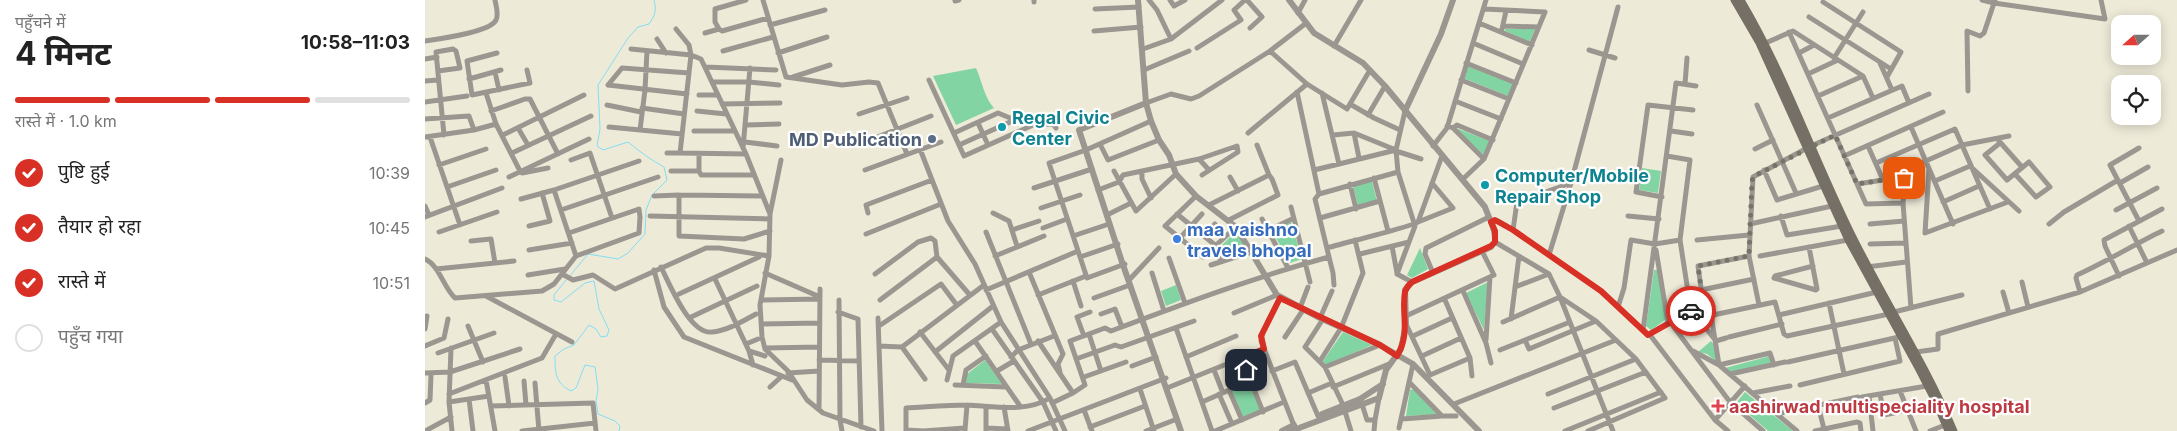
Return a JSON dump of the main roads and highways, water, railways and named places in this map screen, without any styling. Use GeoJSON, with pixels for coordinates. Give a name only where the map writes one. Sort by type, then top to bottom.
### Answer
{"type":"FeatureCollection","features":[{"type":"Feature","properties":{"kind":"main road"},"geometry":{"type":"LineString","coordinates":[[1734,0],[1762,45]]}},
{"type":"Feature","properties":{"kind":"main road"},"geometry":{"type":"LineString","coordinates":[[1741,0],[1877,292],[1892,313],[1898,337],[1927,386],[1946,428]]}},
{"type":"Feature","properties":{"kind":"main road"},"geometry":{"type":"LineString","coordinates":[[1809,147],[1823,186],[1848,240],[1916,352],[1941,400],[1954,431]]}},
{"type":"Feature","properties":{"kind":"waterway"},"geometry":{"type":"LineString","coordinates":[[569,277],[588,254],[618,259],[628,253],[645,234],[646,210],[652,195],[667,180],[664,167],[628,142],[603,150],[597,146],[600,129],[598,85],[628,38],[638,27],[649,24],[651,21],[655,10],[654,0]]}},
{"type":"Feature","properties":{"kind":"waterway"},"geometry":{"type":"LineString","coordinates":[[566,280],[554,295],[554,300],[561,302],[585,283],[594,281],[599,309],[609,330],[607,336],[601,337],[596,329],[589,325],[574,345],[564,349],[555,356],[557,377],[571,391],[576,388],[585,365],[595,367],[598,389],[596,401],[598,414],[615,421],[620,426],[619,431]]}},
{"type":"Feature","properties":{"kind":"place","name":"Regal Civic Center"},"geometry":{"type":"Point","coordinates":[1002,127]}},
{"type":"Feature","properties":{"kind":"place","name":"MD Publication"},"geometry":{"type":"Point","coordinates":[932,139]}},
{"type":"Feature","properties":{"kind":"place","name":"Computer/Mobile Repair Shop"},"geometry":{"type":"Point","coordinates":[1485,185]}},
{"type":"Feature","properties":{"kind":"place","name":"maa vaishno travels bhopal"},"geometry":{"type":"Point","coordinates":[1177,239]}},
{"type":"Feature","properties":{"kind":"place","name":"aashirwad multispeciality hospital"},"geometry":{"type":"Point","coordinates":[1718,406]}}]}
